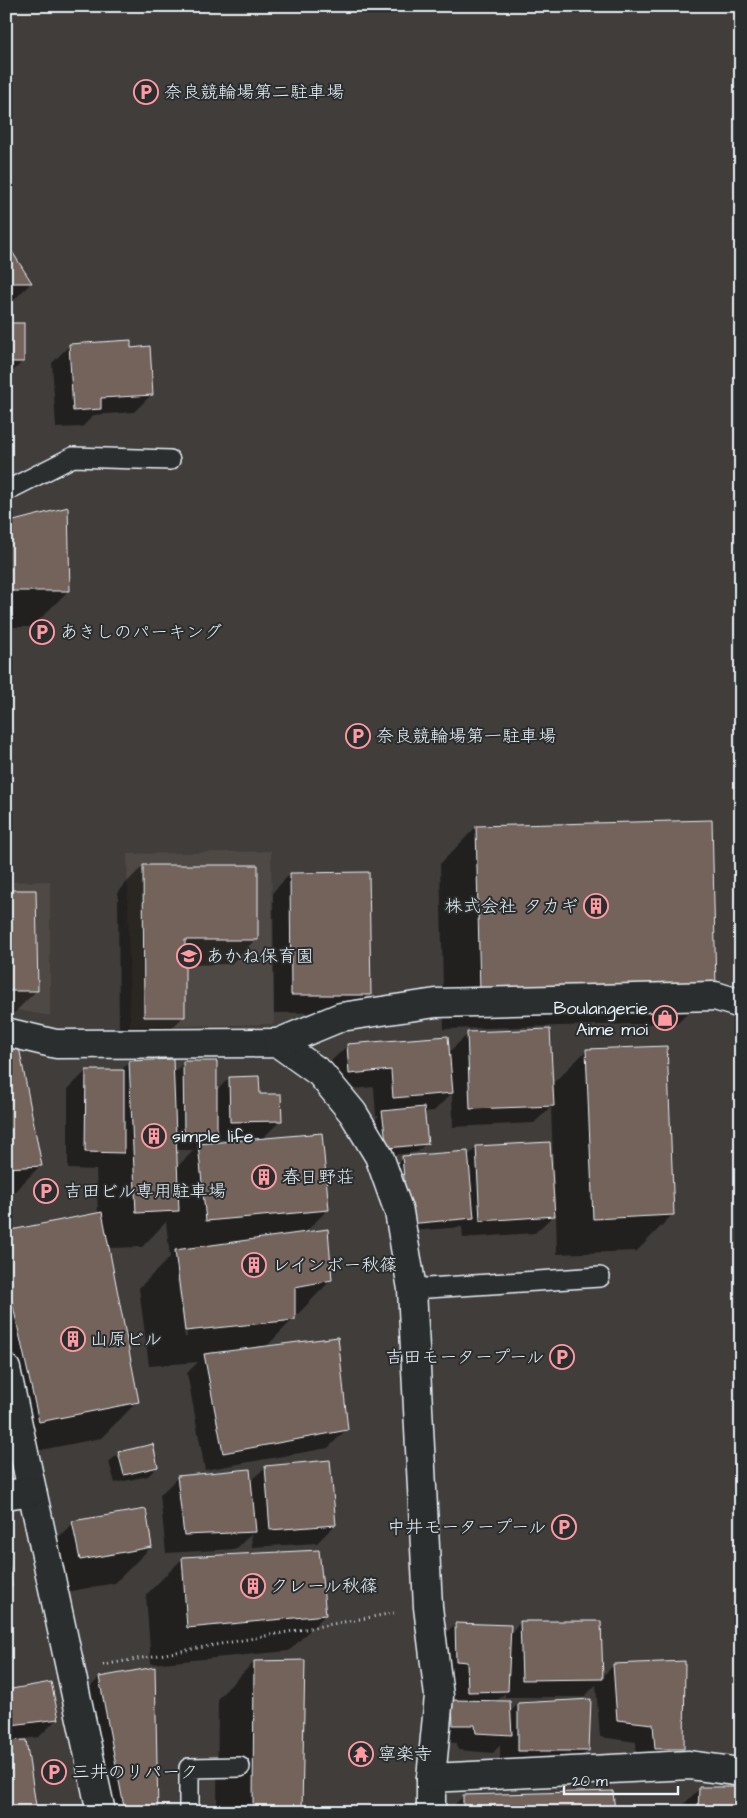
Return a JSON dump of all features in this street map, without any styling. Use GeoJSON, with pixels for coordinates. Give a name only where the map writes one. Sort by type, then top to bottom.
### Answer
{"type":"FeatureCollection","features":[{"type":"Feature","properties":{"kind":"street"},"geometry":{"type":"LineString","coordinates":[[6,1032],[56,1044],[278,1043],[342,1017],[436,1003],[715,996],[741,1004]]}},
{"type":"Feature","properties":{"kind":"street"},"geometry":{"type":"LineString","coordinates":[[278,1043],[320,1073],[353,1113],[379,1156],[399,1212],[412,1288],[428,1607],[439,1696],[431,1778],[431,1812]]}},
{"type":"Feature","properties":{"kind":"street"},"geometry":{"type":"LineString","coordinates":[[6,1369],[19,1493],[101,1812]]}},
{"type":"Feature","properties":{"kind":"street"},"geometry":{"type":"LineString","coordinates":[[431,1778],[689,1765],[741,1772]]}},
{"type":"Feature","properties":{"kind":"lane"},"geometry":{"type":"LineString","coordinates":[[6,491],[73,457],[170,460]]}},
{"type":"Feature","properties":{"kind":"lane"},"geometry":{"type":"LineString","coordinates":[[412,1288],[600,1277]]}},
{"type":"Feature","properties":{"kind":"lane"},"geometry":{"type":"LineString","coordinates":[[189,1812],[189,1768],[240,1767]]}},
{"type":"Feature","properties":{"kind":"path"},"geometry":{"type":"LineString","coordinates":[[100,1665],[428,1607]]}},
{"type":"Feature","properties":{"kind":"shaded area"},"geometry":{"type":"Polygon","coordinates":[[[271,851],[274,1024],[130,1027],[127,854],[271,851]]]}},
{"type":"Feature","properties":{"kind":"shaded area"},"geometry":{"type":"Polygon","coordinates":[[[50,881],[50,1016],[6,1008],[6,882],[50,881]]]}},
{"type":"Feature","properties":{"kind":"building"},"geometry":{"type":"Polygon","coordinates":[[[6,242],[32,283],[6,283],[6,242]]]}},
{"type":"Feature","properties":{"kind":"building"},"geometry":{"type":"Polygon","coordinates":[[[6,323],[24,323],[24,362],[6,362],[6,323]]]}},
{"type":"Feature","properties":{"kind":"building"},"geometry":{"type":"Polygon","coordinates":[[[131,340],[131,348],[150,346],[153,395],[101,398],[101,409],[73,411],[69,344],[131,340]]]}},
{"type":"Feature","properties":{"kind":"building"},"geometry":{"type":"Polygon","coordinates":[[[6,407],[8,407],[9,438],[6,438],[6,407]]]}},
{"type":"Feature","properties":{"kind":"building"},"geometry":{"type":"Polygon","coordinates":[[[68,507],[70,591],[6,591],[6,523],[68,507]]]}},
{"type":"Feature","properties":{"kind":"building","name":"株式会社 タカギ"},"geometry":{"type":"Polygon","coordinates":[[[712,820],[716,987],[480,993],[476,826],[712,820]]]}},
{"type":"Feature","properties":{"kind":"building"},"geometry":{"type":"Polygon","coordinates":[[[143,865],[258,865],[258,940],[185,940],[185,1017],[144,1017],[143,865]]]}},
{"type":"Feature","properties":{"kind":"building"},"geometry":{"type":"Polygon","coordinates":[[[369,872],[371,995],[291,995],[290,873],[369,872]]]}},
{"type":"Feature","properties":{"kind":"building"},"geometry":{"type":"Polygon","coordinates":[[[6,890],[36,890],[38,991],[6,991],[6,890]]]}},
{"type":"Feature","properties":{"kind":"building"},"geometry":{"type":"Polygon","coordinates":[[[550,1029],[554,1106],[470,1109],[467,1032],[550,1029]]]}},
{"type":"Feature","properties":{"kind":"building"},"geometry":{"type":"Polygon","coordinates":[[[448,1036],[453,1093],[393,1098],[391,1070],[349,1074],[347,1044],[448,1036]]]}},
{"type":"Feature","properties":{"kind":"building"},"geometry":{"type":"Polygon","coordinates":[[[18,1042],[42,1166],[6,1168],[6,1043],[18,1042]]]}},
{"type":"Feature","properties":{"kind":"building"},"geometry":{"type":"Polygon","coordinates":[[[667,1046],[674,1215],[593,1219],[586,1049],[667,1046]]]}},
{"type":"Feature","properties":{"kind":"building","name":"simple life"},"geometry":{"type":"Polygon","coordinates":[[[173,1059],[179,1211],[136,1213],[129,1061],[173,1059]]]}},
{"type":"Feature","properties":{"kind":"building"},"geometry":{"type":"Polygon","coordinates":[[[183,1061],[217,1061],[217,1133],[184,1133],[183,1061]]]}},
{"type":"Feature","properties":{"kind":"building"},"geometry":{"type":"Polygon","coordinates":[[[86,1070],[124,1070],[124,1153],[85,1152],[86,1070]]]}},
{"type":"Feature","properties":{"kind":"building"},"geometry":{"type":"Polygon","coordinates":[[[259,1076],[260,1094],[281,1094],[282,1121],[230,1122],[229,1077],[259,1076]]]}},
{"type":"Feature","properties":{"kind":"building"},"geometry":{"type":"Polygon","coordinates":[[[424,1107],[428,1144],[387,1148],[382,1111],[424,1107]]]}},
{"type":"Feature","properties":{"kind":"building","name":"春日野荘"},"geometry":{"type":"Polygon","coordinates":[[[322,1133],[329,1210],[206,1221],[198,1144],[322,1133]]]}},
{"type":"Feature","properties":{"kind":"building"},"geometry":{"type":"Polygon","coordinates":[[[550,1142],[555,1216],[480,1221],[476,1146],[550,1142]]]}},
{"type":"Feature","properties":{"kind":"building"},"geometry":{"type":"Polygon","coordinates":[[[468,1151],[474,1218],[408,1224],[402,1156],[468,1151]]]}},
{"type":"Feature","properties":{"kind":"building","name":"山原ビル"},"geometry":{"type":"Polygon","coordinates":[[[102,1212],[139,1402],[39,1422],[6,1275],[6,1231],[102,1212]]]}},
{"type":"Feature","properties":{"kind":"building","name":"レインボー秋篠"},"geometry":{"type":"Polygon","coordinates":[[[328,1229],[332,1280],[295,1287],[295,1320],[185,1331],[175,1250],[328,1229]]]}},
{"type":"Feature","properties":{"kind":"building"},"geometry":{"type":"Polygon","coordinates":[[[338,1337],[348,1430],[223,1453],[204,1354],[338,1337]]]}},
{"type":"Feature","properties":{"kind":"building"},"geometry":{"type":"Polygon","coordinates":[[[153,1444],[158,1467],[124,1475],[118,1452],[153,1444]]]}},
{"type":"Feature","properties":{"kind":"building"},"geometry":{"type":"Polygon","coordinates":[[[330,1460],[336,1525],[270,1530],[265,1466],[330,1460]]]}},
{"type":"Feature","properties":{"kind":"building"},"geometry":{"type":"Polygon","coordinates":[[[250,1469],[256,1532],[184,1535],[177,1476],[250,1469]]]}},
{"type":"Feature","properties":{"kind":"building"},"geometry":{"type":"Polygon","coordinates":[[[146,1509],[152,1547],[80,1560],[72,1521],[146,1509]]]}},
{"type":"Feature","properties":{"kind":"building"},"geometry":{"type":"Polygon","coordinates":[[[8,1550],[12,1586],[6,1587],[6,1551],[8,1550]]]}},
{"type":"Feature","properties":{"kind":"building","name":"クレール秋篠"},"geometry":{"type":"Polygon","coordinates":[[[319,1550],[326,1615],[187,1628],[182,1557],[319,1550]]]}},
{"type":"Feature","properties":{"kind":"building"},"geometry":{"type":"Polygon","coordinates":[[[6,1620],[9,1635],[6,1636],[6,1620]]]}},
{"type":"Feature","properties":{"kind":"building"},"geometry":{"type":"Polygon","coordinates":[[[520,1621],[601,1621],[603,1679],[522,1680],[520,1621]]]}},
{"type":"Feature","properties":{"kind":"building"},"geometry":{"type":"Polygon","coordinates":[[[455,1623],[511,1625],[508,1691],[468,1692],[467,1662],[456,1661],[455,1623]]]}},
{"type":"Feature","properties":{"kind":"building"},"geometry":{"type":"Polygon","coordinates":[[[305,1660],[302,1810],[253,1807],[254,1661],[305,1660]]]}},
{"type":"Feature","properties":{"kind":"building"},"geometry":{"type":"Polygon","coordinates":[[[685,1661],[684,1749],[655,1749],[653,1724],[617,1720],[613,1664],[685,1661]]]}},
{"type":"Feature","properties":{"kind":"building"},"geometry":{"type":"Polygon","coordinates":[[[155,1667],[158,1812],[125,1812],[99,1677],[155,1667]]]}},
{"type":"Feature","properties":{"kind":"building"},"geometry":{"type":"Polygon","coordinates":[[[51,1682],[59,1719],[11,1725],[6,1705],[6,1690],[51,1682]]]}},
{"type":"Feature","properties":{"kind":"building"},"geometry":{"type":"Polygon","coordinates":[[[591,1699],[589,1751],[518,1751],[518,1703],[591,1699]]]}},
{"type":"Feature","properties":{"kind":"building"},"geometry":{"type":"Polygon","coordinates":[[[452,1700],[510,1701],[512,1735],[476,1733],[475,1725],[453,1725],[452,1700]]]}},
{"type":"Feature","properties":{"kind":"building"},"geometry":{"type":"Polygon","coordinates":[[[26,1740],[37,1812],[6,1812],[6,1741],[26,1740]]]}},
{"type":"Feature","properties":{"kind":"building"},"geometry":{"type":"Polygon","coordinates":[[[699,1787],[741,1787],[741,1812],[698,1812],[699,1787]]]}},
{"type":"Feature","properties":{"kind":"building"},"geometry":{"type":"Polygon","coordinates":[[[613,1791],[615,1812],[463,1812],[463,1795],[613,1791]]]}},
{"type":"Feature","properties":{"kind":"place","name":"奈良競輪場第二駐車場"},"geometry":{"type":"Point","coordinates":[146,92]}},
{"type":"Feature","properties":{"kind":"place","name":"あきしのパーキング"},"geometry":{"type":"Point","coordinates":[42,632]}},
{"type":"Feature","properties":{"kind":"place","name":"奈良競輪場第一駐車場"},"geometry":{"type":"Point","coordinates":[358,736]}},
{"type":"Feature","properties":{"kind":"place","name":"株式会社 タカギ"},"geometry":{"type":"Point","coordinates":[596,906]}},
{"type":"Feature","properties":{"kind":"place","name":"あかね保育園"},"geometry":{"type":"Point","coordinates":[189,956]}},
{"type":"Feature","properties":{"kind":"place","name":"Boulangerie Aime moi"},"geometry":{"type":"Point","coordinates":[665,1018]}},
{"type":"Feature","properties":{"kind":"place","name":"simple life"},"geometry":{"type":"Point","coordinates":[154,1136]}},
{"type":"Feature","properties":{"kind":"place","name":"春日野荘"},"geometry":{"type":"Point","coordinates":[264,1177]}},
{"type":"Feature","properties":{"kind":"place","name":"吉田ビル専用駐車場"},"geometry":{"type":"Point","coordinates":[46,1191]}},
{"type":"Feature","properties":{"kind":"place","name":"レインボー秋篠"},"geometry":{"type":"Point","coordinates":[254,1265]}},
{"type":"Feature","properties":{"kind":"place","name":"山原ビル"},"geometry":{"type":"Point","coordinates":[73,1339]}},
{"type":"Feature","properties":{"kind":"place","name":"吉田モータープール"},"geometry":{"type":"Point","coordinates":[562,1357]}},
{"type":"Feature","properties":{"kind":"place","name":"中井モータープール"},"geometry":{"type":"Point","coordinates":[564,1527]}},
{"type":"Feature","properties":{"kind":"place","name":"クレール秋篠"},"geometry":{"type":"Point","coordinates":[253,1586]}},
{"type":"Feature","properties":{"kind":"place","name":"寧楽寺"},"geometry":{"type":"Point","coordinates":[361,1754]}},
{"type":"Feature","properties":{"kind":"place","name":"三井のリパーク"},"geometry":{"type":"Point","coordinates":[54,1772]}}]}
